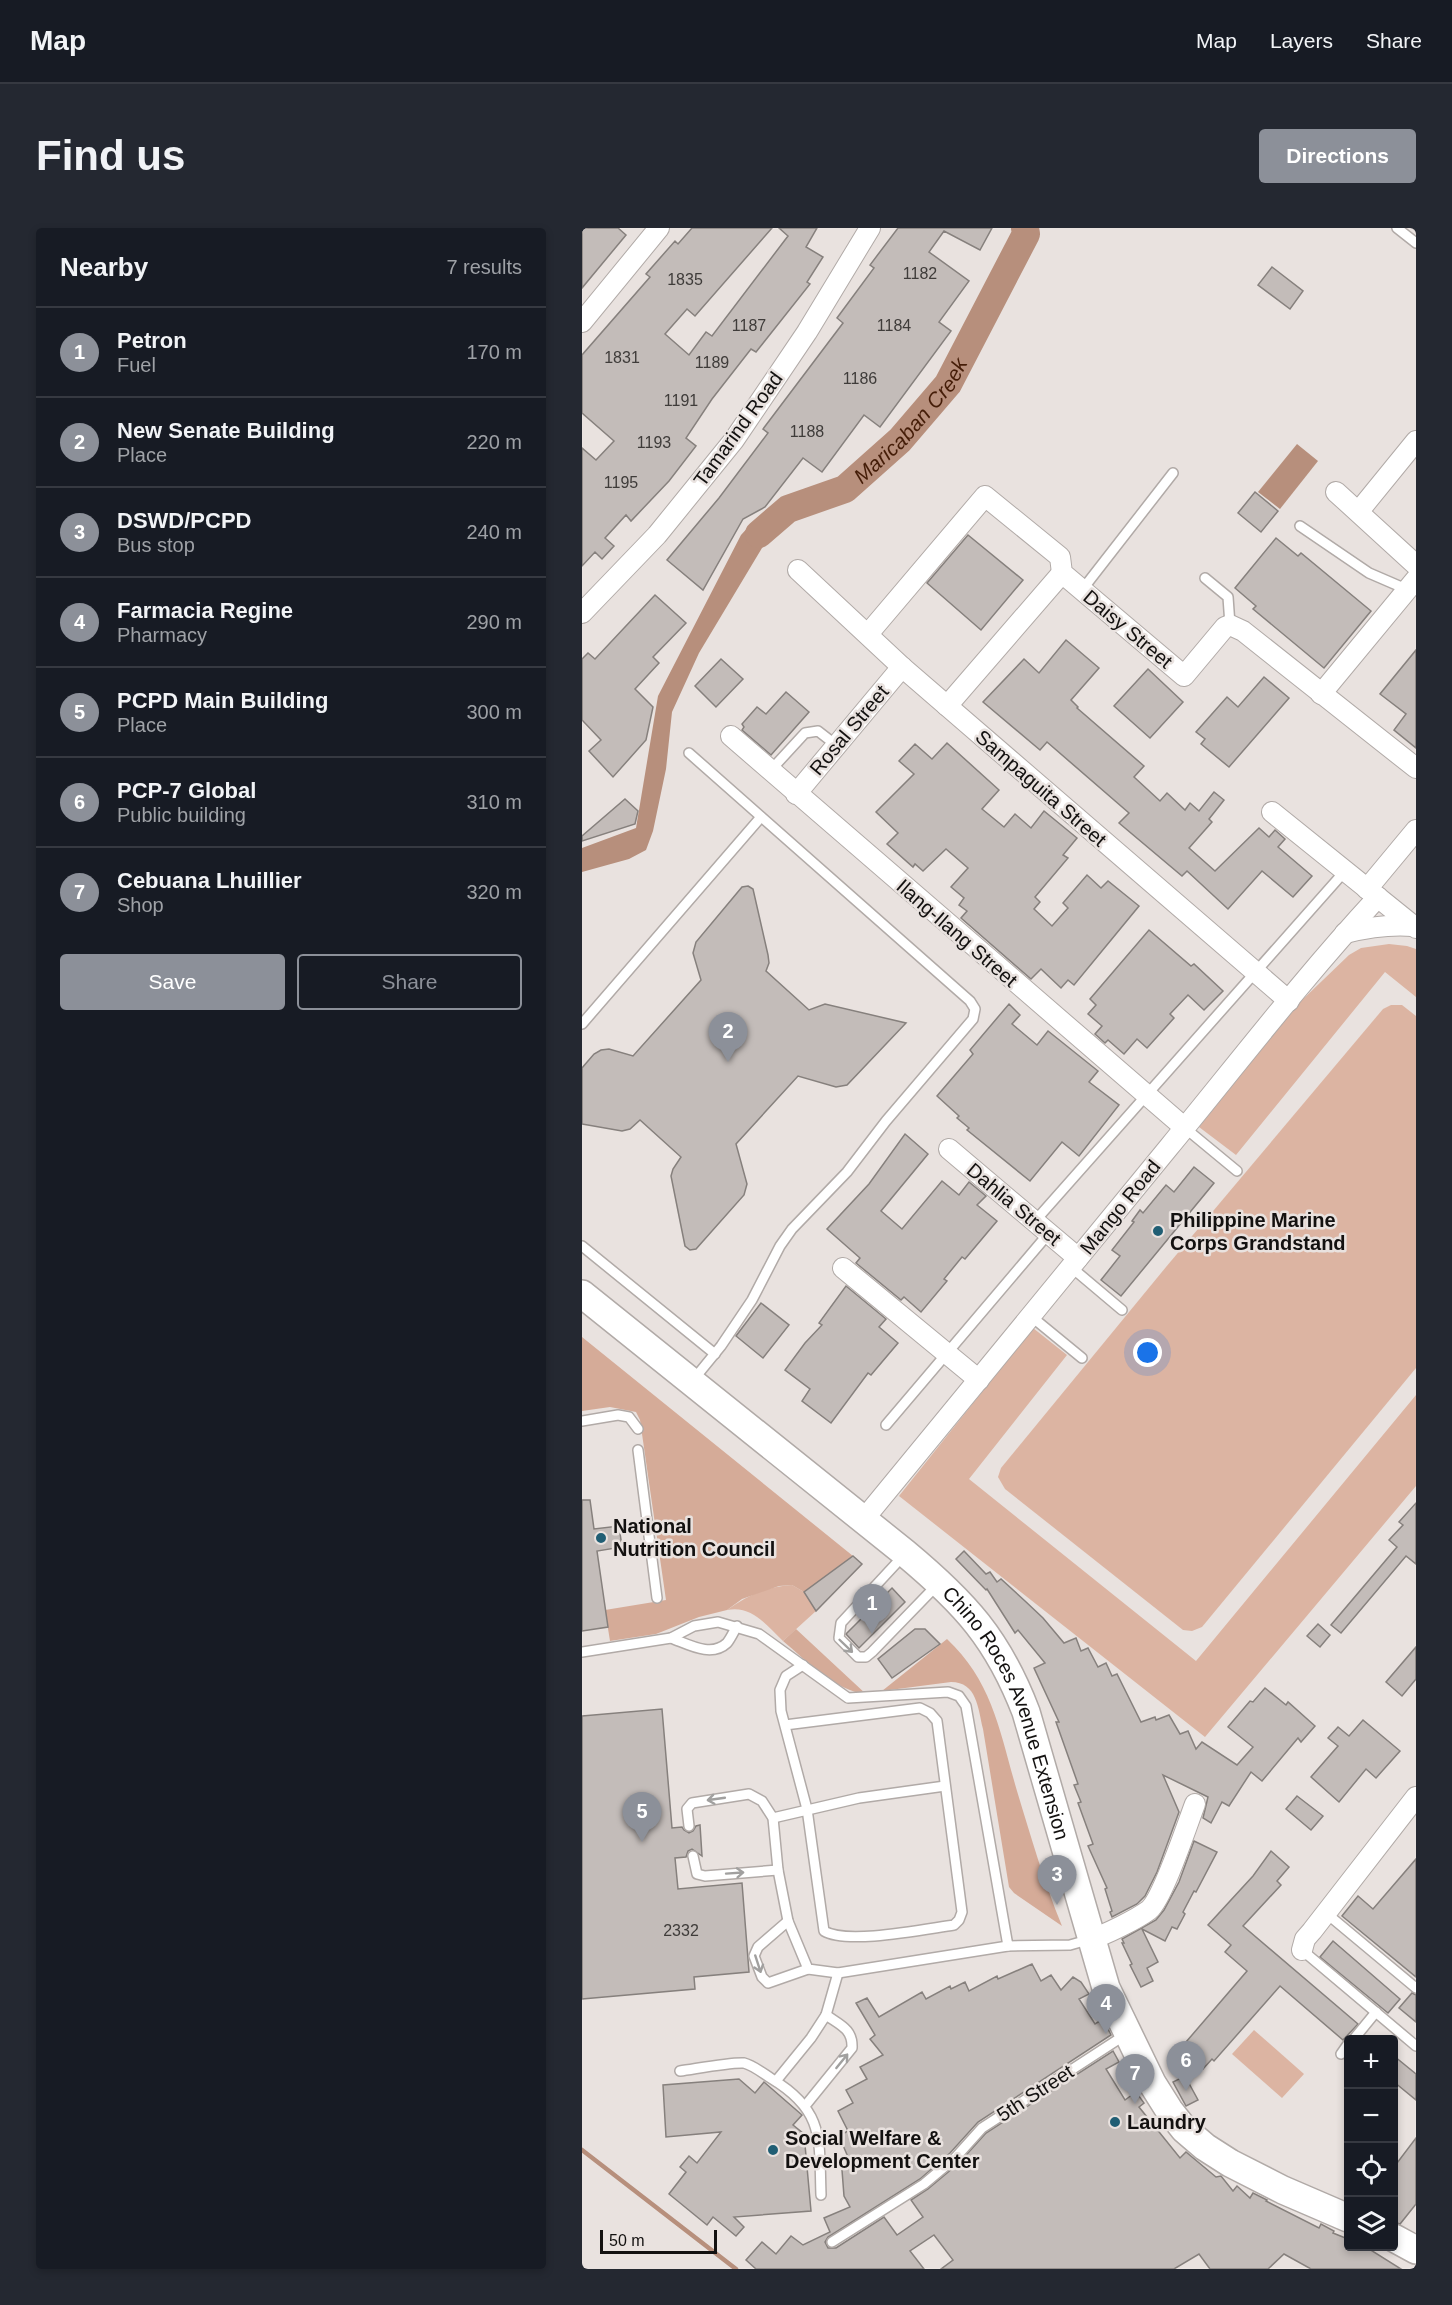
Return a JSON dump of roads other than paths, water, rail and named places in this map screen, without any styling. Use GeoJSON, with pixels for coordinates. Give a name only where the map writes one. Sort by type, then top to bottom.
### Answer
{"type":"FeatureCollection","features":[{"type":"Feature","properties":{"kind":"main road","name":"Chino Roces Avenue Extension"},"geometry":{"type":"LineString","coordinates":[[582,1294],[864,1519],[940,1582],[974,1617],[989,1636],[1018,1691],[1106,1988],[1152,2083],[1184,2129],[1205,2147],[1230,2163],[1283,2190],[1344,2216]]}},
{"type":"Feature","properties":{"kind":"main road"},"geometry":{"type":"LineString","coordinates":[[1398,2235],[1416,2231]]}},
{"type":"Feature","properties":{"kind":"main road"},"geometry":{"type":"LineString","coordinates":[[1398,2239],[1416,2250]]}},
{"type":"Feature","properties":{"kind":"street"},"geometry":{"type":"LineString","coordinates":[[582,322],[659,228]]}},
{"type":"Feature","properties":{"kind":"street","name":"Tamarind Road"},"geometry":{"type":"LineString","coordinates":[[582,613],[657,535],[734,440],[807,332],[870,228]]}},
{"type":"Feature","properties":{"kind":"street"},"geometry":{"type":"LineString","coordinates":[[1359,511],[1416,441]]}},
{"type":"Feature","properties":{"kind":"street"},"geometry":{"type":"LineString","coordinates":[[1336,492],[1416,565]]}},
{"type":"Feature","properties":{"kind":"street","name":"Daisy Street"},"geometry":{"type":"LineString","coordinates":[[868,634],[985,496],[1060,557],[1062,573],[1184,676],[1225,627],[1230,625]]}},
{"type":"Feature","properties":{"kind":"street","name":"Sampaguita Street"},"geometry":{"type":"LineString","coordinates":[[798,570],[902,667],[1288,1001]]}},
{"type":"Feature","properties":{"kind":"street"},"geometry":{"type":"LineString","coordinates":[[947,706],[1062,573]]}},
{"type":"Feature","properties":{"kind":"street"},"geometry":{"type":"LineString","coordinates":[[1322,694],[1411,584]]}},
{"type":"Feature","properties":{"kind":"street"},"geometry":{"type":"LineString","coordinates":[[1230,625],[1243,631],[1416,768]]}},
{"type":"Feature","properties":{"kind":"street","name":"Rosal Street"},"geometry":{"type":"LineString","coordinates":[[796,794],[902,667]]}},
{"type":"Feature","properties":{"kind":"street","name":"Ilang-Ilang Street"},"geometry":{"type":"LineString","coordinates":[[731,736],[1185,1128]]}},
{"type":"Feature","properties":{"kind":"street"},"geometry":{"type":"LineString","coordinates":[[1272,812],[1414,927]]}},
{"type":"Feature","properties":{"kind":"street","name":"Mango Road"},"geometry":{"type":"LineString","coordinates":[[864,1519],[1345,933],[1416,830]]}},
{"type":"Feature","properties":{"kind":"street"},"geometry":{"type":"LineString","coordinates":[[1345,933],[1374,925],[1414,927]]}},
{"type":"Feature","properties":{"kind":"street","name":"Dahlia Street"},"geometry":{"type":"LineString","coordinates":[[950,1149],[1042,1227],[1075,1263]]}},
{"type":"Feature","properties":{"kind":"street"},"geometry":{"type":"LineString","coordinates":[[843,1268],[979,1380]]}},
{"type":"Feature","properties":{"kind":"street"},"geometry":{"type":"LineString","coordinates":[[1302,1950],[1305,1939],[1325,1912],[1416,1797]]}},
{"type":"Feature","properties":{"kind":"street"},"geometry":{"type":"LineString","coordinates":[[1091,1939],[1100,1937],[1149,1909],[1160,1894],[1195,1804]]}},
{"type":"Feature","properties":{"kind":"lane"},"geometry":{"type":"LineString","coordinates":[[1397,228],[1416,243]]}},
{"type":"Feature","properties":{"kind":"lane"},"geometry":{"type":"LineString","coordinates":[[1082,590],[1173,473]]}},
{"type":"Feature","properties":{"kind":"lane"},"geometry":{"type":"LineString","coordinates":[[1300,526],[1369,573],[1411,584]]}},
{"type":"Feature","properties":{"kind":"lane"},"geometry":{"type":"LineString","coordinates":[[1205,578],[1228,597],[1230,625]]}},
{"type":"Feature","properties":{"kind":"lane"},"geometry":{"type":"LineString","coordinates":[[771,771],[805,733],[818,732],[836,745]]}},
{"type":"Feature","properties":{"kind":"lane"},"geometry":{"type":"LineString","coordinates":[[689,753],[970,1000],[975,1009],[975,1014],[886,1120],[846,1172],[786,1237],[752,1300],[715,1354],[692,1382]]}},
{"type":"Feature","properties":{"kind":"lane"},"geometry":{"type":"LineString","coordinates":[[582,1024],[762,817]]}},
{"type":"Feature","properties":{"kind":"lane"},"geometry":{"type":"LineString","coordinates":[[886,1425],[947,1353],[1042,1227],[1146,1096],[1345,871]]}},
{"type":"Feature","properties":{"kind":"lane"},"geometry":{"type":"LineString","coordinates":[[1185,1128],[1237,1171]]}},
{"type":"Feature","properties":{"kind":"lane"},"geometry":{"type":"LineString","coordinates":[[582,1246],[715,1354]]}},
{"type":"Feature","properties":{"kind":"lane"},"geometry":{"type":"LineString","coordinates":[[1075,1263],[1122,1310]]}},
{"type":"Feature","properties":{"kind":"lane"},"geometry":{"type":"LineString","coordinates":[[1032,1317],[1082,1358]]}},
{"type":"Feature","properties":{"kind":"lane"},"geometry":{"type":"LineString","coordinates":[[582,1421],[618,1415],[629,1417],[638,1429]]}},
{"type":"Feature","properties":{"kind":"lane"},"geometry":{"type":"LineString","coordinates":[[638,1450],[657,1598]]}},
{"type":"Feature","properties":{"kind":"lane"},"geometry":{"type":"LineString","coordinates":[[905,1553],[841,1623],[838,1638],[858,1657],[866,1657],[872,1652],[940,1582]]}},
{"type":"Feature","properties":{"kind":"lane"},"geometry":{"type":"LineString","coordinates":[[582,1652],[671,1638],[694,1626],[718,1622],[759,1634],[848,1698],[948,1692],[959,1696],[966,1706],[1008,1946]]}},
{"type":"Feature","properties":{"kind":"lane"},"geometry":{"type":"LineString","coordinates":[[671,1638],[704,1650],[715,1649],[727,1643],[737,1626]]}},
{"type":"Feature","properties":{"kind":"lane"},"geometry":{"type":"LineString","coordinates":[[785,1725],[920,1708],[930,1713],[937,1721],[962,1912],[954,1925],[875,1936],[831,1935],[824,1931],[807,1809],[785,1725],[780,1690],[786,1676],[803,1665]]}},
{"type":"Feature","properties":{"kind":"lane"},"geometry":{"type":"LineString","coordinates":[[773,1818],[860,1798],[945,1786]]}},
{"type":"Feature","properties":{"kind":"lane"},"geometry":{"type":"LineString","coordinates":[[689,1826],[687,1809],[692,1803],[749,1794],[762,1801],[773,1818],[778,1870],[788,1921],[808,1969]]}},
{"type":"Feature","properties":{"kind":"lane"},"geometry":{"type":"LineString","coordinates":[[693,1856],[697,1874],[705,1876],[778,1870]]}},
{"type":"Feature","properties":{"kind":"lane"},"geometry":{"type":"LineString","coordinates":[[1325,1912],[1416,1988]]}},
{"type":"Feature","properties":{"kind":"lane"},"geometry":{"type":"LineString","coordinates":[[788,1921],[758,1947],[754,1956],[762,1977],[768,1983],[808,1969],[838,1973],[1008,1946],[1070,1945],[1091,1939]]}},
{"type":"Feature","properties":{"kind":"lane"},"geometry":{"type":"LineString","coordinates":[[1302,1950],[1416,2046]]}},
{"type":"Feature","properties":{"kind":"lane"},"geometry":{"type":"LineString","coordinates":[[776,2081],[811,2038],[826,2015],[838,1973]]}},
{"type":"Feature","properties":{"kind":"lane"},"geometry":{"type":"LineString","coordinates":[[1357,2035],[1376,2012]]}},
{"type":"Feature","properties":{"kind":"lane"},"geometry":{"type":"LineString","coordinates":[[805,2106],[852,2048],[852,2037],[848,2031],[826,2015]]}},
{"type":"Feature","properties":{"kind":"lane","name":"5th Street"},"geometry":{"type":"LineString","coordinates":[[832,2242],[924,2184],[955,2158],[982,2128],[1127,2034]]}},
{"type":"Feature","properties":{"kind":"lane"},"geometry":{"type":"LineString","coordinates":[[1341,2054],[1344,2050]]}},
{"type":"Feature","properties":{"kind":"lane"},"geometry":{"type":"LineString","coordinates":[[680,2071],[744,2063],[776,2081],[805,2106],[812,2116],[819,2135],[820,2195]]}},
{"type":"Feature","properties":{"kind":"waterway","name":"Maricaban Creek"},"geometry":{"type":"LineString","coordinates":[[759,534],[788,509],[845,489],[900,440],[948,384],[1026,234],[1025,228]]}},
{"type":"Feature","properties":{"kind":"waterway"},"geometry":{"type":"LineString","coordinates":[[582,2150],[736,2269]]}},
{"type":"Feature","properties":{"kind":"place","name":"New Senate Building"},"geometry":{"type":"Point","coordinates":[728,1062]}},
{"type":"Feature","properties":{"kind":"place","name":"Philippine Marine Corps Grandstand"},"geometry":{"type":"Point","coordinates":[1158,1231]}},
{"type":"Feature","properties":{"kind":"place","name":"National Nutrition Council"},"geometry":{"type":"Point","coordinates":[601,1538]}},
{"type":"Feature","properties":{"kind":"place","name":"Petron"},"geometry":{"type":"Point","coordinates":[872,1634]}},
{"type":"Feature","properties":{"kind":"place","name":"PCPD Main Building"},"geometry":{"type":"Point","coordinates":[642,1842]}},
{"type":"Feature","properties":{"kind":"place","name":"DSWD/PCPD"},"geometry":{"type":"Point","coordinates":[1057,1905]}},
{"type":"Feature","properties":{"kind":"place","name":"Farmacia Regine"},"geometry":{"type":"Point","coordinates":[1106,2034]}},
{"type":"Feature","properties":{"kind":"place","name":"PCP-7 Global"},"geometry":{"type":"Point","coordinates":[1186,2091]}},
{"type":"Feature","properties":{"kind":"place","name":"Cebuana Lhuillier"},"geometry":{"type":"Point","coordinates":[1135,2104]}},
{"type":"Feature","properties":{"kind":"place","name":"Laundry"},"geometry":{"type":"Point","coordinates":[1115,2122]}},
{"type":"Feature","properties":{"kind":"place","name":"Social Welfare & Development Center"},"geometry":{"type":"Point","coordinates":[773,2150]}}]}
